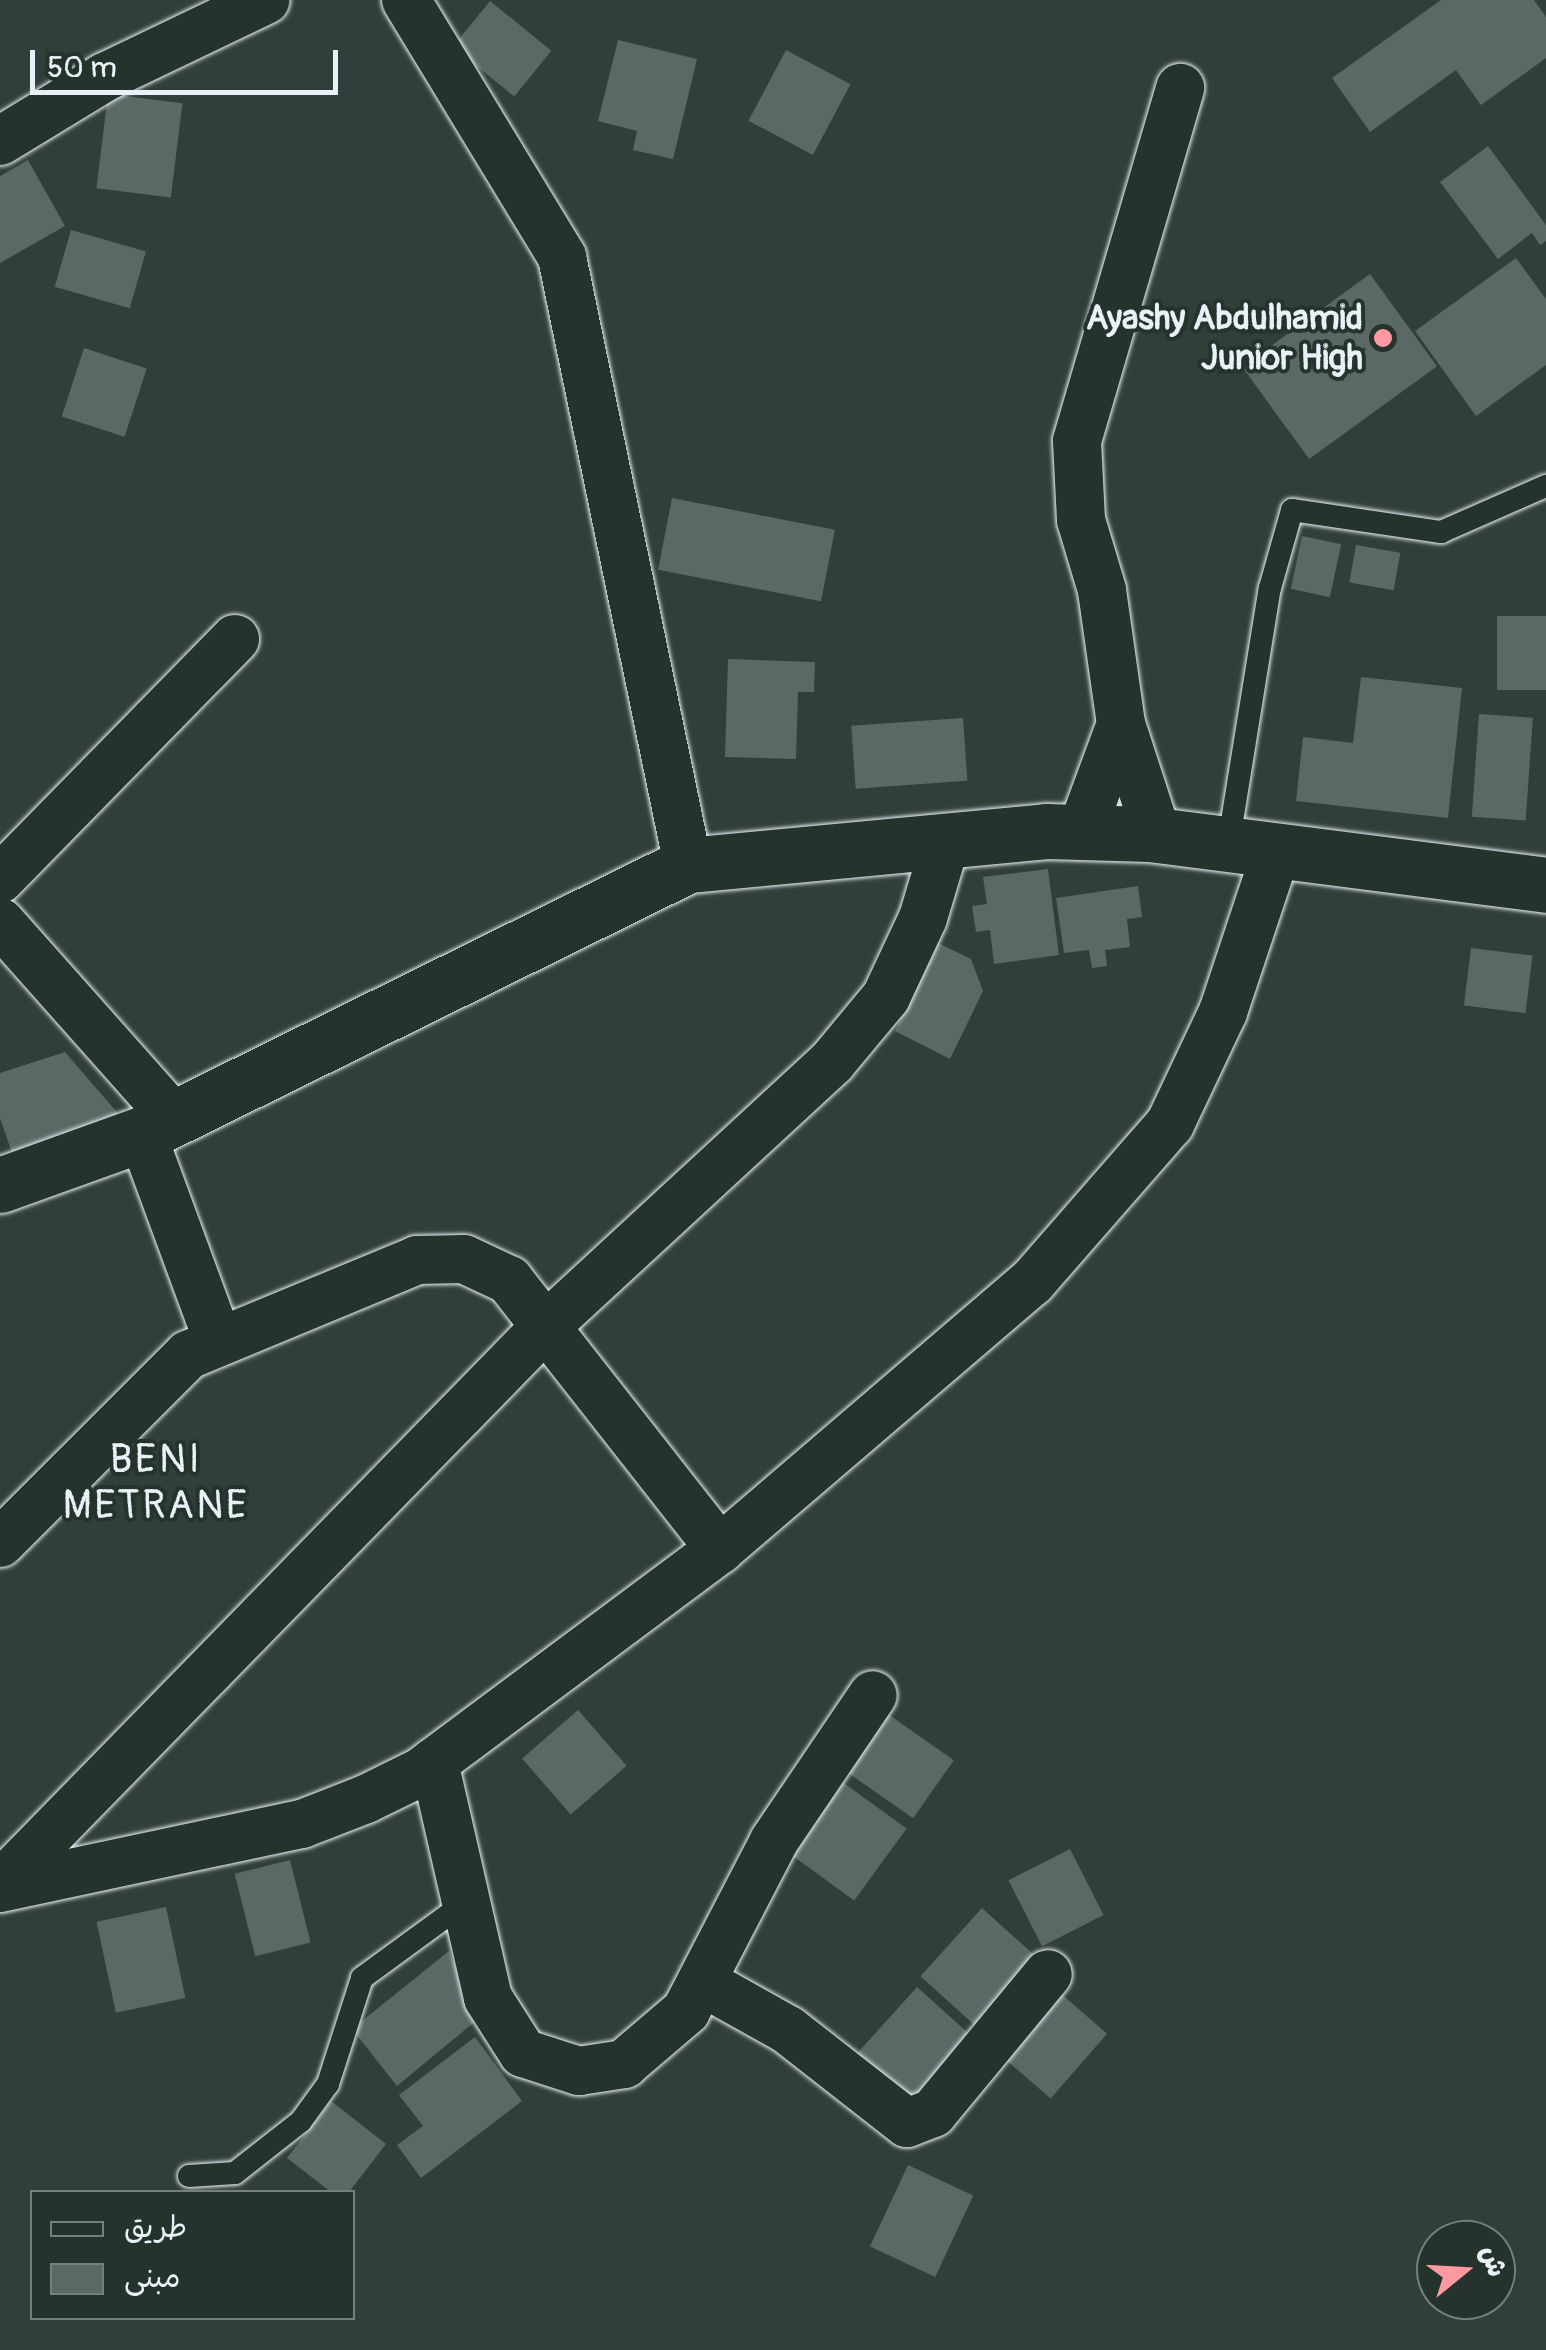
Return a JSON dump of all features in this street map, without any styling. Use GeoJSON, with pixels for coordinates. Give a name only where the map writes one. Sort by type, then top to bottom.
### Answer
{"type":"FeatureCollection","features":[{"type":"Feature","properties":{"kind":"street"},"geometry":{"type":"LineString","coordinates":[[0,141],[105,77],[266,0]]}},
{"type":"Feature","properties":{"kind":"street"},"geometry":{"type":"LineString","coordinates":[[406,0],[562,256],[688,865]]}},
{"type":"Feature","properties":{"kind":"street"},"geometry":{"type":"LineString","coordinates":[[1158,835],[1120,724],[1102,590],[1081,520],[1077,441],[1180,88]]}},
{"type":"Feature","properties":{"kind":"street"},"geometry":{"type":"LineString","coordinates":[[0,879],[235,639]]}},
{"type":"Feature","properties":{"kind":"street"},"geometry":{"type":"LineString","coordinates":[[1082,832],[1120,724]]}},
{"type":"Feature","properties":{"kind":"street"},"geometry":{"type":"LineString","coordinates":[[0,1185],[158,1126],[688,865],[1082,832],[1158,835],[1546,885]]}},
{"type":"Feature","properties":{"kind":"street"},"geometry":{"type":"LineString","coordinates":[[0,1886],[546,1326],[864,1023],[923,918],[946,841]]}},
{"type":"Feature","properties":{"kind":"street"},"geometry":{"type":"LineString","coordinates":[[0,1886],[302,1824],[434,1762],[720,1549],[1032,1282],[1170,1124],[1223,1012],[1252,849]]}},
{"type":"Feature","properties":{"kind":"street"},"geometry":{"type":"LineString","coordinates":[[0,922],[158,1126],[217,1338]]}},
{"type":"Feature","properties":{"kind":"street"},"geometry":{"type":"LineString","coordinates":[[0,1543],[158,1382],[217,1338],[417,1260],[464,1259],[509,1280],[720,1549]]}},
{"type":"Feature","properties":{"kind":"street"},"geometry":{"type":"LineString","coordinates":[[434,1762],[488,1998],[522,2053],[579,2071],[624,2064],[654,2044],[704,1982],[774,1842],[873,1695]]}},
{"type":"Feature","properties":{"kind":"street"},"geometry":{"type":"LineString","coordinates":[[704,1982],[788,2030],[907,2122],[934,2113],[1048,1974]]}},
{"type":"Feature","properties":{"kind":"lane"},"geometry":{"type":"LineString","coordinates":[[1252,849],[1270,588],[1292,510],[1441,532],[1546,486]]}},
{"type":"Feature","properties":{"kind":"lane"},"geometry":{"type":"LineString","coordinates":[[189,2176],[235,2173],[302,2121],[328,2084],[362,1978],[466,1902]]}},
{"type":"Feature","properties":{"kind":"building"},"geometry":{"type":"Polygon","coordinates":[[[1441,0],[1534,0],[1546,17],[1546,58],[1481,105],[1456,70],[1370,132],[1332,78],[1441,0]]]}},
{"type":"Feature","properties":{"kind":"building"},"geometry":{"type":"Polygon","coordinates":[[[490,1],[551,51],[514,97],[453,47],[490,1]]]}},
{"type":"Feature","properties":{"kind":"building"},"geometry":{"type":"Polygon","coordinates":[[[618,40],[697,59],[673,159],[633,150],[637,131],[598,121],[618,40]]]}},
{"type":"Feature","properties":{"kind":"building"},"geometry":{"type":"Polygon","coordinates":[[[786,50],[850,84],[813,155],[748,121],[786,50]]]}},
{"type":"Feature","properties":{"kind":"building"},"geometry":{"type":"Polygon","coordinates":[[[108,94],[182,103],[171,197],[96,188],[108,94]]]}},
{"type":"Feature","properties":{"kind":"building"},"geometry":{"type":"Polygon","coordinates":[[[1488,146],[1546,225],[1546,241],[1540,245],[1532,233],[1498,259],[1440,182],[1488,146]]]}},
{"type":"Feature","properties":{"kind":"building"},"geometry":{"type":"Polygon","coordinates":[[[28,160],[65,226],[0,263],[0,176],[28,160]]]}},
{"type":"Feature","properties":{"kind":"building"},"geometry":{"type":"Polygon","coordinates":[[[71,230],[146,251],[130,308],[55,287],[71,230]]]}},
{"type":"Feature","properties":{"kind":"building"},"geometry":{"type":"Polygon","coordinates":[[[1516,258],[1546,299],[1546,365],[1476,416],[1415,331],[1516,258]]]}},
{"type":"Feature","properties":{"kind":"building"},"geometry":{"type":"Polygon","coordinates":[[[1370,274],[1437,366],[1309,459],[1242,367],[1370,274]]]}},
{"type":"Feature","properties":{"kind":"building"},"geometry":{"type":"Polygon","coordinates":[[[84,348],[147,368],[125,437],[62,416],[84,348]]]}},
{"type":"Feature","properties":{"kind":"building"},"geometry":{"type":"Polygon","coordinates":[[[672,498],[835,530],[821,601],[658,570],[672,498]]]}},
{"type":"Feature","properties":{"kind":"building"},"geometry":{"type":"Polygon","coordinates":[[[1302,536],[1341,544],[1330,597],[1291,589],[1302,536]]]}},
{"type":"Feature","properties":{"kind":"building"},"geometry":{"type":"Polygon","coordinates":[[[1356,545],[1400,553],[1394,590],[1349,582],[1356,545]]]}},
{"type":"Feature","properties":{"kind":"building"},"geometry":{"type":"Polygon","coordinates":[[[1497,616],[1546,616],[1546,690],[1497,690],[1497,616]]]}},
{"type":"Feature","properties":{"kind":"building"},"geometry":{"type":"Polygon","coordinates":[[[728,659],[815,662],[814,692],[798,692],[796,759],[725,757],[728,659]]]}},
{"type":"Feature","properties":{"kind":"building"},"geometry":{"type":"Polygon","coordinates":[[[1361,677],[1462,688],[1448,818],[1296,801],[1303,737],[1353,743],[1361,677]]]}},
{"type":"Feature","properties":{"kind":"building"},"geometry":{"type":"Polygon","coordinates":[[[1479,714],[1533,718],[1526,821],[1472,817],[1479,714]]]}},
{"type":"Feature","properties":{"kind":"building"},"geometry":{"type":"Polygon","coordinates":[[[963,718],[967,781],[856,789],[851,726],[963,718]]]}},
{"type":"Feature","properties":{"kind":"building"},"geometry":{"type":"Polygon","coordinates":[[[1048,869],[1059,955],[994,964],[990,930],[976,932],[972,906],[987,904],[983,877],[1048,869]]]}},
{"type":"Feature","properties":{"kind":"building"},"geometry":{"type":"Polygon","coordinates":[[[1138,886],[1142,917],[1127,919],[1130,947],[1105,950],[1107,966],[1092,968],[1089,950],[1064,953],[1056,898],[1138,886]]]}},
{"type":"Feature","properties":{"kind":"building"},"geometry":{"type":"Polygon","coordinates":[[[938,943],[971,959],[983,991],[950,1059],[895,1031],[938,943]]]}},
{"type":"Feature","properties":{"kind":"building"},"geometry":{"type":"Polygon","coordinates":[[[1471,948],[1533,956],[1525,1013],[1464,1006],[1471,948]]]}},
{"type":"Feature","properties":{"kind":"building"},"geometry":{"type":"Polygon","coordinates":[[[65,1052],[121,1117],[12,1153],[0,1118],[0,1073],[65,1052]]]}},
{"type":"Feature","properties":{"kind":"building"},"geometry":{"type":"Polygon","coordinates":[[[578,1710],[627,1766],[571,1814],[522,1759],[578,1710]]]}},
{"type":"Feature","properties":{"kind":"building"},"geometry":{"type":"Polygon","coordinates":[[[885,1712],[954,1760],[913,1818],[844,1770],[885,1712]]]}},
{"type":"Feature","properties":{"kind":"building"},"geometry":{"type":"Polygon","coordinates":[[[841,1781],[907,1829],[854,1901],[789,1853],[841,1781]]]}},
{"type":"Feature","properties":{"kind":"building"},"geometry":{"type":"Polygon","coordinates":[[[1070,1849],[1104,1915],[1042,1946],[1009,1880],[1070,1849]]]}},
{"type":"Feature","properties":{"kind":"building"},"geometry":{"type":"Polygon","coordinates":[[[290,1860],[311,1942],[255,1956],[235,1874],[290,1860]]]}},
{"type":"Feature","properties":{"kind":"building"},"geometry":{"type":"Polygon","coordinates":[[[166,1907],[185,1998],[116,2013],[97,1922],[166,1907]]]}},
{"type":"Feature","properties":{"kind":"building"},"geometry":{"type":"Polygon","coordinates":[[[982,1908],[1040,1960],[978,2029],[920,1976],[982,1908]]]}},
{"type":"Feature","properties":{"kind":"building"},"geometry":{"type":"Polygon","coordinates":[[[449,1951],[477,2020],[397,2086],[352,2029],[449,1951]]]}},
{"type":"Feature","properties":{"kind":"building"},"geometry":{"type":"Polygon","coordinates":[[[917,1987],[973,2038],[909,2110],[852,2059],[917,1987]]]}},
{"type":"Feature","properties":{"kind":"building"},"geometry":{"type":"Polygon","coordinates":[[[1058,1991],[1107,2034],[1051,2099],[1002,2056],[1058,1991]]]}},
{"type":"Feature","properties":{"kind":"building"},"geometry":{"type":"Polygon","coordinates":[[[475,2037],[522,2101],[421,2178],[397,2145],[423,2126],[399,2095],[475,2037]]]}},
{"type":"Feature","properties":{"kind":"building"},"geometry":{"type":"Polygon","coordinates":[[[331,2101],[386,2144],[351,2190],[328,2190],[287,2158],[331,2101]]]}},
{"type":"Feature","properties":{"kind":"building"},"geometry":{"type":"Polygon","coordinates":[[[908,2165],[973,2195],[935,2277],[870,2247],[908,2165]]]}},
{"type":"Feature","properties":{"kind":"place","name":"Ayashy Abdulhamid Junior High"},"geometry":{"type":"Point","coordinates":[1383,338]}},
{"type":"Feature","properties":{"kind":"district","name":"BENI METRANE"},"geometry":{"type":"Point","coordinates":[156,1483]}}]}
